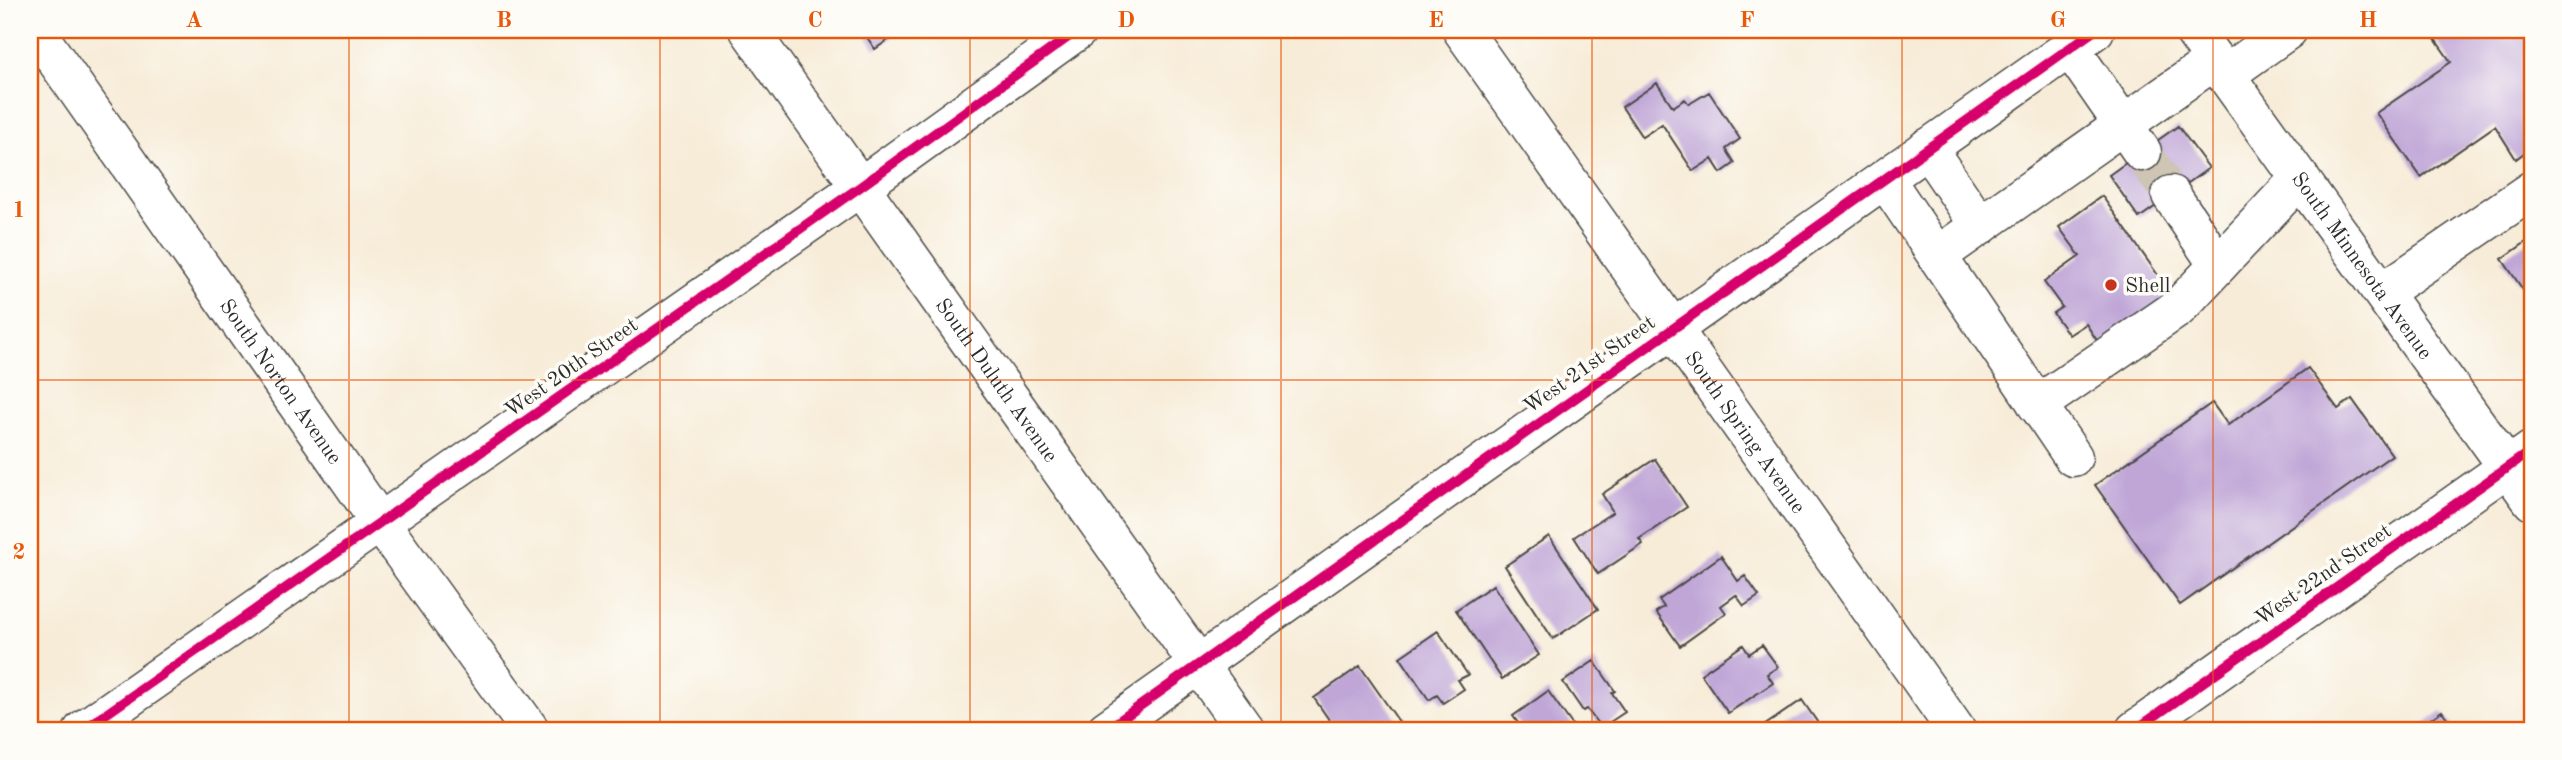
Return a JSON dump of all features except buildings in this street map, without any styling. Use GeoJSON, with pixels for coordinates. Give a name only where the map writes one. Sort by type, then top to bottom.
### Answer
{"type":"FeatureCollection","features":[{"type":"Feature","properties":{"kind":"street","name":"South Duluth Avenue"},"geometry":{"type":"LineString","coordinates":[[749,30],[1245,730]]}},
{"type":"Feature","properties":{"kind":"street","name":"West 20th Street"},"geometry":{"type":"LineString","coordinates":[[83,730],[381,524],[1078,30]]}},
{"type":"Feature","properties":{"kind":"street","name":"South Spring Avenue"},"geometry":{"type":"LineString","coordinates":[[1462,30],[1956,730]]}},
{"type":"Feature","properties":{"kind":"street","name":"South Minnesota Avenue"},"geometry":{"type":"LineString","coordinates":[[2193,30],[2382,292],[2520,458],[2532,501]]}},
{"type":"Feature","properties":{"kind":"street"},"geometry":{"type":"LineString","coordinates":[[1937,256],[1980,226],[2133,138],[2220,68],[2288,30]]}},
{"type":"Feature","properties":{"kind":"street","name":"South Norton Avenue"},"geometry":{"type":"LineString","coordinates":[[39,35],[381,524],[530,730]]}},
{"type":"Feature","properties":{"kind":"street","name":"West 21st Street"},"geometry":{"type":"LineString","coordinates":[[1106,730],[2082,39]]}},
{"type":"Feature","properties":{"kind":"street"},"geometry":{"type":"LineString","coordinates":[[2082,39],[2133,138]]}},
{"type":"Feature","properties":{"kind":"street"},"geometry":{"type":"LineString","coordinates":[[1927,148],[1980,226]]}},
{"type":"Feature","properties":{"kind":"street"},"geometry":{"type":"LineString","coordinates":[[1885,178],[2073,457]]}},
{"type":"Feature","properties":{"kind":"street"},"geometry":{"type":"LineString","coordinates":[[2037,405],[2178,308],[2300,178]]}},
{"type":"Feature","properties":{"kind":"street"},"geometry":{"type":"LineString","coordinates":[[2382,292],[2532,190]]}},
{"type":"Feature","properties":{"kind":"street"},"geometry":{"type":"LineString","coordinates":[[2171,195],[2218,265]]}},
{"type":"Feature","properties":{"kind":"street","name":"West 22nd Street"},"geometry":{"type":"LineString","coordinates":[[2136,730],[2520,458]]}},
{"type":"Feature","properties":{"kind":"tunnel"},"geometry":{"type":"LineString","coordinates":[[2142,152],[2171,195]]}},
{"type":"Feature","properties":{"kind":"cycle path"},"geometry":{"type":"LineString","coordinates":[[83,730],[860,187],[1078,30]]}},
{"type":"Feature","properties":{"kind":"cycle path"},"geometry":{"type":"LineString","coordinates":[[1106,730],[2095,30]]}},
{"type":"Feature","properties":{"kind":"cycle path"},"geometry":{"type":"LineString","coordinates":[[2135,730],[2532,450]]}},
{"type":"Feature","properties":{"kind":"place","name":"Shell"},"geometry":{"type":"Point","coordinates":[2111,285]}}]}
